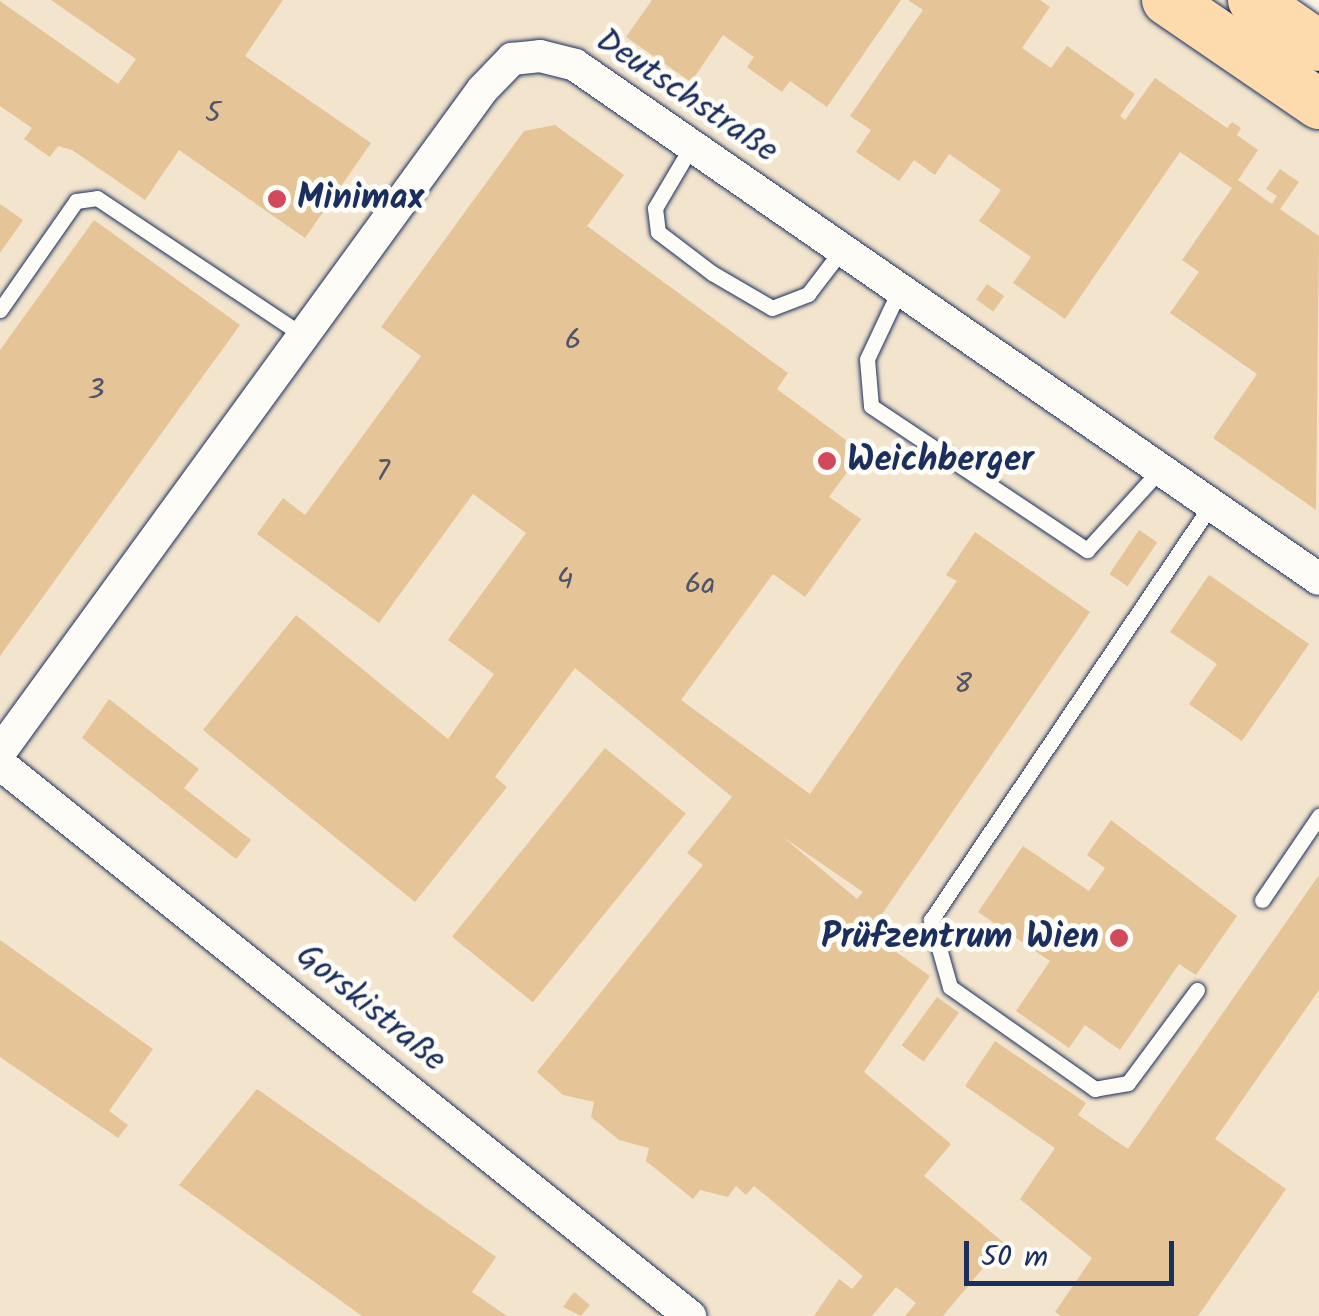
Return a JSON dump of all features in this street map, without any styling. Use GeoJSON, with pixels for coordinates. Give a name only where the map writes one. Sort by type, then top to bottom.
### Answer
{"type":"FeatureCollection","features":[{"type":"Feature","properties":{"kind":"main road"},"geometry":{"type":"LineString","coordinates":[[1167,0],[1319,104]]}},
{"type":"Feature","properties":{"kind":"main road"},"geometry":{"type":"LineString","coordinates":[[1253,0],[1319,46]]}},
{"type":"Feature","properties":{"kind":"street","name":"Deutschstraße"},"geometry":{"type":"LineString","coordinates":[[0,752],[304,336],[512,60],[540,56],[574,66],[1158,472],[1319,579]]}},
{"type":"Feature","properties":{"kind":"street","name":"Gorskistraße"},"geometry":{"type":"LineString","coordinates":[[0,764],[690,1316]]}},
{"type":"Feature","properties":{"kind":"lane"},"geometry":{"type":"LineString","coordinates":[[691,146],[655,208],[658,232],[712,272],[772,308],[808,294],[842,251]]}},
{"type":"Feature","properties":{"kind":"lane"},"geometry":{"type":"LineString","coordinates":[[0,310],[76,201],[98,198],[304,336]]}},
{"type":"Feature","properties":{"kind":"lane"},"geometry":{"type":"LineString","coordinates":[[899,291],[867,360],[871,406],[1087,550],[1158,472]]}},
{"type":"Feature","properties":{"kind":"lane"},"geometry":{"type":"LineString","coordinates":[[1197,990],[1128,1082],[1095,1089],[950,987],[931,920],[1210,507]]}},
{"type":"Feature","properties":{"kind":"lane"},"geometry":{"type":"LineString","coordinates":[[1262,900],[1319,816]]}},
{"type":"Feature","properties":{"kind":"shaded area"},"geometry":{"type":"Polygon","coordinates":[[[0,0],[1244,0],[1319,50],[1319,1316],[0,1316],[0,0]]]}},
{"type":"Feature","properties":{"kind":"building"},"geometry":{"type":"Polygon","coordinates":[[[51,0],[283,0],[245,56],[371,143],[305,238],[179,150],[145,200],[72,150],[58,146],[50,157],[24,139],[32,128],[0,106],[0,1],[118,84],[136,59],[51,0]]]}},
{"type":"Feature","properties":{"kind":"building"},"geometry":{"type":"Polygon","coordinates":[[[652,0],[901,0],[827,107],[790,81],[782,92],[747,67],[754,57],[723,35],[691,82],[626,37],[652,0]]]}},
{"type":"Feature","properties":{"kind":"building"},"geometry":{"type":"Polygon","coordinates":[[[908,0],[1040,0],[1050,7],[1022,48],[1051,68],[1067,46],[1135,94],[1120,116],[1125,120],[1155,78],[1227,128],[1232,122],[1241,128],[1237,135],[1258,150],[1238,180],[1272,204],[1277,196],[1266,189],[1280,169],[1299,182],[1280,209],[1319,236],[1316,510],[1213,438],[1257,374],[1170,313],[1199,272],[1182,260],[1232,188],[1180,152],[1065,319],[1013,283],[1031,257],[979,221],[1001,190],[949,154],[935,175],[914,160],[899,181],[856,152],[871,130],[850,116],[923,10],[908,0]]]}},
{"type":"Feature","properties":{"kind":"building"},"geometry":{"type":"Polygon","coordinates":[[[555,125],[624,175],[587,226],[788,373],[777,389],[862,452],[829,497],[861,519],[805,597],[773,574],[681,700],[810,794],[957,581],[946,575],[975,532],[1090,612],[869,933],[930,976],[864,1072],[951,1144],[924,1176],[1004,1243],[943,1316],[905,1316],[916,1303],[896,1287],[872,1316],[814,1316],[839,1279],[852,1289],[863,1276],[754,1186],[746,1195],[736,1186],[728,1197],[700,1190],[693,1199],[646,1161],[649,1148],[619,1140],[591,1117],[594,1102],[563,1095],[537,1072],[703,865],[687,853],[732,797],[575,668],[495,777],[507,787],[415,902],[203,730],[296,615],[448,739],[494,674],[448,640],[526,533],[473,494],[379,623],[257,534],[283,498],[305,515],[421,356],[381,327],[524,131],[555,125]],[[783,837],[857,899],[863,892],[783,837]]]}},
{"type":"Feature","properties":{"kind":"building"},"geometry":{"type":"Polygon","coordinates":[[[0,204],[23,220],[0,253],[0,204]]]}},
{"type":"Feature","properties":{"kind":"building"},"geometry":{"type":"Polygon","coordinates":[[[94,220],[240,325],[0,656],[0,350],[94,220]]]}},
{"type":"Feature","properties":{"kind":"building"},"geometry":{"type":"Polygon","coordinates":[[[987,284],[1004,296],[993,312],[976,300],[987,284]]]}},
{"type":"Feature","properties":{"kind":"building"},"geometry":{"type":"Polygon","coordinates":[[[1139,530],[1157,542],[1128,586],[1109,574],[1139,530]]]}},
{"type":"Feature","properties":{"kind":"building"},"geometry":{"type":"Polygon","coordinates":[[[1209,575],[1309,644],[1242,741],[1189,704],[1217,664],[1170,632],[1209,575]]]}},
{"type":"Feature","properties":{"kind":"building"},"geometry":{"type":"Polygon","coordinates":[[[109,699],[199,769],[184,788],[251,840],[236,859],[82,738],[109,699]]]}},
{"type":"Feature","properties":{"kind":"building"},"geometry":{"type":"Polygon","coordinates":[[[605,748],[686,813],[533,1002],[452,937],[605,748]]]}},
{"type":"Feature","properties":{"kind":"building","name":"Prüfzentrum Wien"},"geometry":{"type":"Polygon","coordinates":[[[1111,820],[1237,916],[1196,975],[1179,964],[1120,1050],[1085,1025],[1069,1048],[1016,1011],[1050,961],[978,912],[1023,846],[1089,891],[1105,868],[1087,855],[1111,820]]]}},
{"type":"Feature","properties":{"kind":"building"},"geometry":{"type":"Polygon","coordinates":[[[1319,875],[1319,990],[1215,1139],[1286,1189],[1198,1316],[1061,1316],[1055,1312],[1092,1258],[1020,1199],[1055,1148],[965,1086],[995,1041],[1086,1103],[1078,1115],[1128,1149],[1319,875]]]}},
{"type":"Feature","properties":{"kind":"building"},"geometry":{"type":"Polygon","coordinates":[[[0,940],[153,1049],[109,1111],[128,1125],[118,1138],[0,1057],[0,940]]]}},
{"type":"Feature","properties":{"kind":"building"},"geometry":{"type":"Polygon","coordinates":[[[937,997],[959,1013],[924,1061],[902,1046],[937,997]]]}},
{"type":"Feature","properties":{"kind":"building"},"geometry":{"type":"Polygon","coordinates":[[[257,1089],[496,1257],[472,1292],[507,1316],[362,1316],[179,1185],[257,1089]]]}},
{"type":"Feature","properties":{"kind":"building"},"geometry":{"type":"Polygon","coordinates":[[[574,1292],[590,1305],[581,1316],[563,1307],[574,1292]]]}},
{"type":"Feature","properties":{"kind":"place","name":"Minimax"},"geometry":{"type":"Point","coordinates":[277,199]}},
{"type":"Feature","properties":{"kind":"place","name":"Weichberger"},"geometry":{"type":"Point","coordinates":[827,461]}},
{"type":"Feature","properties":{"kind":"place","name":"Prüfzentrum Wien"},"geometry":{"type":"Point","coordinates":[1119,938]}}]}
